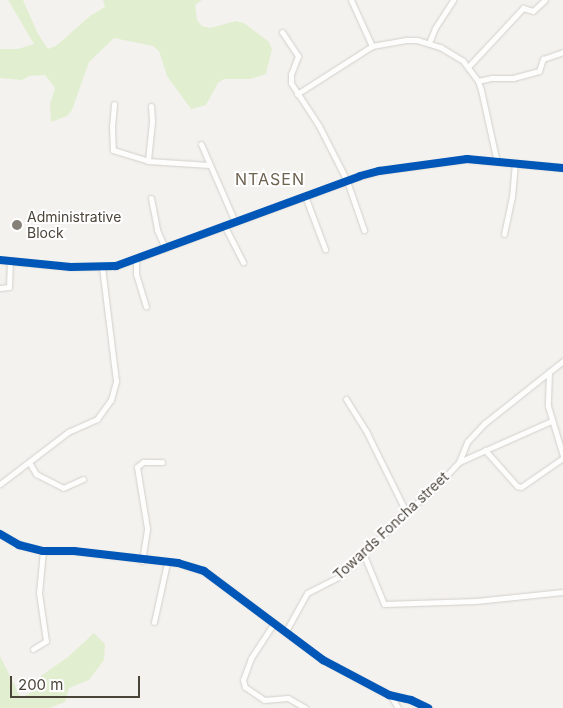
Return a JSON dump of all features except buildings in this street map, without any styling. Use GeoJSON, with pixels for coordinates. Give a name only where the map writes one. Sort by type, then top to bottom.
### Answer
{"type":"FeatureCollection","features":[{"type":"Feature","properties":{"kind":"street"},"geometry":{"type":"LineString","coordinates":[[351,0],[372,46]]}},
{"type":"Feature","properties":{"kind":"street"},"geometry":{"type":"LineString","coordinates":[[429,43],[435,28],[453,0]]}},
{"type":"Feature","properties":{"kind":"street"},"geometry":{"type":"LineString","coordinates":[[468,67],[523,8],[533,11],[545,0]]}},
{"type":"Feature","properties":{"kind":"street"},"geometry":{"type":"LineString","coordinates":[[282,32],[298,56],[290,78],[297,94],[319,126],[347,181],[364,230]]}},
{"type":"Feature","properties":{"kind":"street"},"geometry":{"type":"LineString","coordinates":[[297,94],[372,46],[412,39],[429,43],[457,56],[478,81],[497,162]]}},
{"type":"Feature","properties":{"kind":"street"},"geometry":{"type":"LineString","coordinates":[[478,81],[491,78],[513,78],[539,71],[543,59],[563,52]]}},
{"type":"Feature","properties":{"kind":"street"},"geometry":{"type":"LineString","coordinates":[[114,104],[112,126],[113,150],[148,161],[209,165]]}},
{"type":"Feature","properties":{"kind":"street"},"geometry":{"type":"LineString","coordinates":[[148,161],[152,122],[151,106]]}},
{"type":"Feature","properties":{"kind":"street"},"geometry":{"type":"LineString","coordinates":[[201,144],[235,222]]}},
{"type":"Feature","properties":{"kind":"street"},"geometry":{"type":"LineString","coordinates":[[0,260],[102,268],[136,260],[224,225],[370,173],[461,159],[563,168]]}},
{"type":"Feature","properties":{"kind":"street"},"geometry":{"type":"LineString","coordinates":[[504,234],[512,197],[515,164]]}},
{"type":"Feature","properties":{"kind":"street"},"geometry":{"type":"LineString","coordinates":[[305,196],[325,249]]}},
{"type":"Feature","properties":{"kind":"street"},"geometry":{"type":"LineString","coordinates":[[151,198],[157,230],[165,248]]}},
{"type":"Feature","properties":{"kind":"street"},"geometry":{"type":"LineString","coordinates":[[224,225],[243,262]]}},
{"type":"Feature","properties":{"kind":"street"},"geometry":{"type":"LineString","coordinates":[[136,260],[136,274],[146,306]]}},
{"type":"Feature","properties":{"kind":"street"},"geometry":{"type":"LineString","coordinates":[[0,288],[8,287],[10,261]]}},
{"type":"Feature","properties":{"kind":"street"},"geometry":{"type":"LineString","coordinates":[[0,484],[72,430],[98,420],[111,400],[116,381],[102,268]]}},
{"type":"Feature","properties":{"kind":"street","name":"Towards Foncha street"},"geometry":{"type":"LineString","coordinates":[[286,631],[307,593],[338,577],[459,462],[462,450],[472,436],[563,361]]}},
{"type":"Feature","properties":{"kind":"street"},"geometry":{"type":"LineString","coordinates":[[486,450],[517,486],[521,487],[563,457],[551,421],[548,399],[549,372]]}},
{"type":"Feature","properties":{"kind":"street"},"geometry":{"type":"LineString","coordinates":[[346,399],[367,433],[406,512]]}},
{"type":"Feature","properties":{"kind":"street"},"geometry":{"type":"LineString","coordinates":[[459,462],[551,421]]}},
{"type":"Feature","properties":{"kind":"street"},"geometry":{"type":"LineString","coordinates":[[29,462],[36,474],[63,488],[83,479]]}},
{"type":"Feature","properties":{"kind":"street"},"geometry":{"type":"LineString","coordinates":[[142,561],[147,528],[137,467],[143,462],[162,462]]}},
{"type":"Feature","properties":{"kind":"street"},"geometry":{"type":"LineString","coordinates":[[0,534],[19,545],[43,552],[74,551],[142,561],[167,562],[204,571],[323,660],[389,695],[428,708]]}},
{"type":"Feature","properties":{"kind":"street"},"geometry":{"type":"LineString","coordinates":[[33,649],[46,641],[39,593],[43,552]]}},
{"type":"Feature","properties":{"kind":"street"},"geometry":{"type":"LineString","coordinates":[[363,553],[384,604],[476,601],[563,592]]}},
{"type":"Feature","properties":{"kind":"street"},"geometry":{"type":"LineString","coordinates":[[154,622],[167,562]]}},
{"type":"Feature","properties":{"kind":"street"},"geometry":{"type":"LineString","coordinates":[[274,623],[252,658],[243,680],[245,686],[264,700],[288,698],[305,708]]}},
{"type":"Feature","properties":{"kind":"street"},"geometry":{"type":"LineString","coordinates":[[389,695],[398,708]]}},
{"type":"Feature","properties":{"kind":"green space"},"geometry":{"type":"Polygon","coordinates":[[[8,0],[23,0],[38,34],[48,49],[56,46],[90,16],[105,7],[103,0],[202,0],[195,5],[197,20],[202,26],[210,28],[236,21],[244,23],[269,42],[272,49],[266,74],[250,79],[224,79],[218,83],[206,105],[191,109],[167,76],[159,51],[153,46],[114,38],[89,62],[72,110],[67,116],[51,122],[50,104],[55,88],[45,75],[29,76],[22,80],[0,78],[0,49],[18,49],[34,44],[8,0]]]}},
{"type":"Feature","properties":{"kind":"green space"},"geometry":{"type":"Polygon","coordinates":[[[94,633],[105,644],[104,660],[89,680],[69,688],[65,702],[49,708],[0,708],[0,656],[21,698],[35,690],[41,676],[68,657],[94,633]]]}},
{"type":"Feature","properties":{"kind":"cycle path"},"geometry":{"type":"LineString","coordinates":[[0,260],[71,267],[116,266],[360,176],[379,171],[467,159],[563,168]]}},
{"type":"Feature","properties":{"kind":"cycle path"},"geometry":{"type":"LineString","coordinates":[[0,534],[19,545],[43,551],[74,551],[178,563],[204,571],[323,660],[389,695],[411,700],[428,708]]}},
{"type":"Feature","properties":{"kind":"place","name":"Administrative Block"},"geometry":{"type":"Point","coordinates":[17,225]}},
{"type":"Feature","properties":{"kind":"district","name":"NTASEN"},"geometry":{"type":"Point","coordinates":[270,179]}}]}
